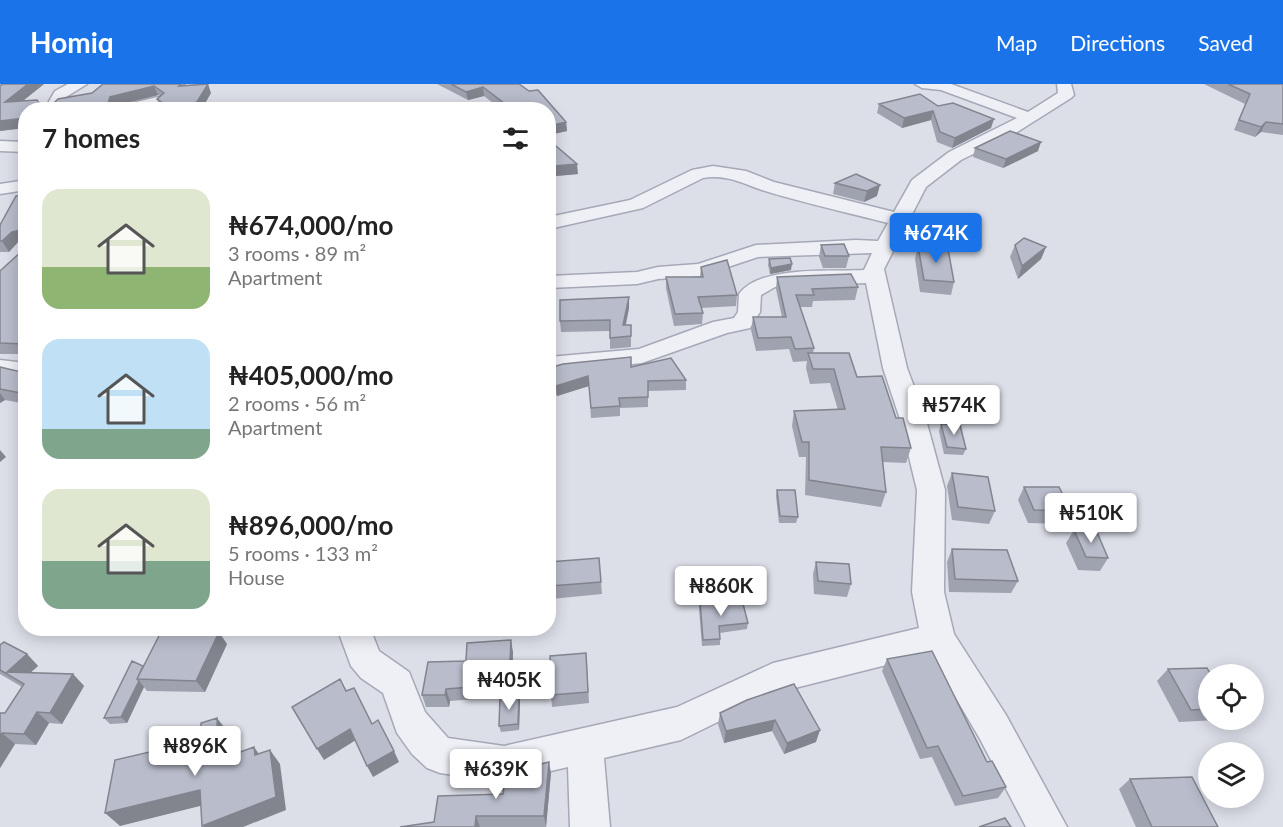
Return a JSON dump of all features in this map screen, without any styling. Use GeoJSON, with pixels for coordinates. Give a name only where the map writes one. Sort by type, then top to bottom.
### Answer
{"type":"FeatureCollection","features":[{"type":"Feature","properties":{"kind":"street"},"geometry":{"type":"LineString","coordinates":[[56,102],[60,94],[80,84]]}},
{"type":"Feature","properties":{"kind":"street"},"geometry":{"type":"LineString","coordinates":[[922,84],[943,86],[1031,118]]}},
{"type":"Feature","properties":{"kind":"street"},"geometry":{"type":"LineString","coordinates":[[1047,827],[993,727],[938,638],[928,592],[931,490],[912,416],[895,368],[874,269],[918,184],[955,156],[1031,118],[1066,95],[1064,84]]}},
{"type":"Feature","properties":{"kind":"street"},"geometry":{"type":"LineString","coordinates":[[0,146],[18,147]]}},
{"type":"Feature","properties":{"kind":"street"},"geometry":{"type":"LineString","coordinates":[[556,221],[636,204],[698,174],[713,171],[740,175],[768,186],[901,220]]}},
{"type":"Feature","properties":{"kind":"street"},"geometry":{"type":"LineString","coordinates":[[0,189],[18,187]]}},
{"type":"Feature","properties":{"kind":"street"},"geometry":{"type":"LineString","coordinates":[[556,282],[637,278],[658,273],[701,270],[756,251],[856,246],[886,249]]}},
{"type":"Feature","properties":{"kind":"street"},"geometry":{"type":"LineString","coordinates":[[556,364],[642,356],[721,327],[742,322],[749,312],[747,300],[750,291],[759,285],[774,281],[876,276]]}},
{"type":"Feature","properties":{"kind":"street"},"geometry":{"type":"LineString","coordinates":[[0,368],[18,370]]}},
{"type":"Feature","properties":{"kind":"street"},"geometry":{"type":"LineString","coordinates":[[355,636],[359,653],[378,672],[397,683],[410,721],[425,742],[440,755],[504,764],[681,723],[773,678],[938,638]]}},
{"type":"Feature","properties":{"kind":"street"},"geometry":{"type":"LineString","coordinates":[[585,745],[590,827]]}},
{"type":"Feature","properties":{"kind":"building"},"geometry":{"type":"Polygon","coordinates":[[[28,84],[5,102],[37,100],[38,102],[18,102],[18,119],[0,121],[0,86],[28,84]]]}},
{"type":"Feature","properties":{"kind":"building"},"geometry":{"type":"Polygon","coordinates":[[[103,84],[181,84],[179,86],[208,84],[197,102],[162,102],[157,99],[164,93],[154,86],[110,97],[108,102],[55,102],[58,99],[92,93],[103,84]]]}},
{"type":"Feature","properties":{"kind":"building"},"geometry":{"type":"Polygon","coordinates":[[[451,84],[519,84],[529,91],[538,90],[548,102],[503,102],[483,87],[466,92],[451,84]]]}},
{"type":"Feature","properties":{"kind":"building"},"geometry":{"type":"Polygon","coordinates":[[[1228,84],[1283,84],[1283,124],[1266,122],[1261,127],[1239,120],[1250,94],[1228,84]]]}},
{"type":"Feature","properties":{"kind":"building"},"geometry":{"type":"Polygon","coordinates":[[[920,94],[938,106],[953,103],[994,119],[955,138],[940,132],[933,111],[904,118],[879,104],[920,94]]]}},
{"type":"Feature","properties":{"kind":"building"},"geometry":{"type":"Polygon","coordinates":[[[556,111],[566,122],[556,124],[556,111]]]}},
{"type":"Feature","properties":{"kind":"building"},"geometry":{"type":"Polygon","coordinates":[[[1010,131],[1041,142],[1006,159],[975,148],[1010,131]]]}},
{"type":"Feature","properties":{"kind":"building"},"geometry":{"type":"Polygon","coordinates":[[[556,146],[577,164],[556,166],[556,146]]]}},
{"type":"Feature","properties":{"kind":"building"},"geometry":{"type":"Polygon","coordinates":[[[856,174],[880,185],[867,191],[835,183],[856,174]]]}},
{"type":"Feature","properties":{"kind":"building"},"geometry":{"type":"Polygon","coordinates":[[[18,196],[18,231],[12,232],[0,241],[0,225],[18,196]]]}},
{"type":"Feature","properties":{"kind":"building"},"geometry":{"type":"Polygon","coordinates":[[[1024,238],[1046,247],[1022,266],[1015,245],[1024,238]]]}},
{"type":"Feature","properties":{"kind":"building"},"geometry":{"type":"Polygon","coordinates":[[[844,244],[849,256],[825,256],[821,245],[844,244]]]}},
{"type":"Feature","properties":{"kind":"building"},"geometry":{"type":"Polygon","coordinates":[[[918,246],[948,249],[954,282],[924,280],[918,246]]]}},
{"type":"Feature","properties":{"kind":"building"},"geometry":{"type":"Polygon","coordinates":[[[18,255],[18,344],[0,343],[0,271],[18,255]]]}},
{"type":"Feature","properties":{"kind":"building"},"geometry":{"type":"Polygon","coordinates":[[[790,258],[792,264],[771,268],[769,259],[790,258]]]}},
{"type":"Feature","properties":{"kind":"building"},"geometry":{"type":"Polygon","coordinates":[[[727,260],[737,295],[698,297],[703,313],[675,314],[666,277],[703,277],[701,267],[727,260]]]}},
{"type":"Feature","properties":{"kind":"building"},"geometry":{"type":"Polygon","coordinates":[[[851,274],[858,287],[812,289],[814,295],[796,295],[814,348],[795,349],[791,337],[758,338],[753,317],[786,317],[777,277],[851,274]]]}},
{"type":"Feature","properties":{"kind":"building"},"geometry":{"type":"Polygon","coordinates":[[[629,297],[623,325],[631,325],[631,336],[610,338],[610,320],[560,321],[560,300],[629,297]]]}},
{"type":"Feature","properties":{"kind":"building"},"geometry":{"type":"Polygon","coordinates":[[[808,353],[849,353],[857,377],[882,376],[896,418],[903,418],[911,448],[881,447],[886,492],[809,480],[809,442],[802,442],[794,411],[845,409],[834,369],[813,369],[808,353]]]}},
{"type":"Feature","properties":{"kind":"building"},"geometry":{"type":"Polygon","coordinates":[[[631,357],[631,367],[671,358],[686,380],[648,381],[648,397],[619,398],[620,406],[591,408],[588,376],[556,386],[556,366],[631,357]]]}},
{"type":"Feature","properties":{"kind":"building"},"geometry":{"type":"Polygon","coordinates":[[[0,367],[18,371],[18,392],[0,389],[0,367]]]}},
{"type":"Feature","properties":{"kind":"building"},"geometry":{"type":"Polygon","coordinates":[[[941,424],[960,425],[966,449],[947,447],[941,424]]]}},
{"type":"Feature","properties":{"kind":"building"},"geometry":{"type":"Polygon","coordinates":[[[952,473],[988,477],[995,511],[958,507],[952,473]]]}},
{"type":"Feature","properties":{"kind":"building"},"geometry":{"type":"Polygon","coordinates":[[[1024,487],[1059,487],[1071,511],[1034,510],[1024,487]]]}},
{"type":"Feature","properties":{"kind":"building"},"geometry":{"type":"Polygon","coordinates":[[[777,490],[795,490],[798,517],[780,516],[777,490]]]}},
{"type":"Feature","properties":{"kind":"building"},"geometry":{"type":"Polygon","coordinates":[[[1074,530],[1096,530],[1108,558],[1086,557],[1074,530]]]}},
{"type":"Feature","properties":{"kind":"building"},"geometry":{"type":"Polygon","coordinates":[[[952,549],[1007,550],[1018,581],[955,579],[952,549]]]}},
{"type":"Feature","properties":{"kind":"building"},"geometry":{"type":"Polygon","coordinates":[[[599,558],[601,582],[556,586],[556,561],[599,558]]]}},
{"type":"Feature","properties":{"kind":"building"},"geometry":{"type":"Polygon","coordinates":[[[816,562],[849,564],[851,584],[818,581],[816,562]]]}},
{"type":"Feature","properties":{"kind":"building"},"geometry":{"type":"Polygon","coordinates":[[[742,600],[748,623],[719,626],[720,639],[703,640],[700,602],[742,600]]]}},
{"type":"Feature","properties":{"kind":"building"},"geometry":{"type":"Polygon","coordinates":[[[159,636],[217,636],[196,681],[137,679],[159,636]]]}},
{"type":"Feature","properties":{"kind":"building"},"geometry":{"type":"Polygon","coordinates":[[[511,640],[509,684],[446,689],[445,695],[422,695],[428,662],[466,661],[467,643],[511,640]]]}},
{"type":"Feature","properties":{"kind":"building"},"geometry":{"type":"Polygon","coordinates":[[[4,642],[27,654],[7,672],[73,674],[50,713],[37,712],[24,734],[2,733],[0,736],[0,713],[5,713],[24,684],[0,670],[0,645],[4,642]]]}},
{"type":"Feature","properties":{"kind":"building"},"geometry":{"type":"Polygon","coordinates":[[[932,651],[987,762],[992,761],[1006,787],[963,796],[938,746],[927,748],[887,659],[932,651]]]}},
{"type":"Feature","properties":{"kind":"building"},"geometry":{"type":"Polygon","coordinates":[[[586,653],[588,692],[551,695],[550,656],[586,653]]]}},
{"type":"Feature","properties":{"kind":"building"},"geometry":{"type":"Polygon","coordinates":[[[132,661],[143,666],[137,679],[139,681],[121,717],[104,718],[132,661]]]}},
{"type":"Feature","properties":{"kind":"building"},"geometry":{"type":"Polygon","coordinates":[[[1198,668],[1198,710],[1191,710],[1168,669],[1198,668]]]}},
{"type":"Feature","properties":{"kind":"building"},"geometry":{"type":"Polygon","coordinates":[[[340,679],[346,691],[354,688],[372,724],[378,720],[394,751],[367,766],[350,729],[317,749],[292,707],[340,679]]]}},
{"type":"Feature","properties":{"kind":"building"},"geometry":{"type":"Polygon","coordinates":[[[794,684],[820,730],[787,743],[775,720],[726,731],[720,713],[747,700],[794,684]]]}},
{"type":"Feature","properties":{"kind":"building"},"geometry":{"type":"Polygon","coordinates":[[[519,696],[518,724],[499,726],[500,697],[519,696]]]}},
{"type":"Feature","properties":{"kind":"building"},"geometry":{"type":"Polygon","coordinates":[[[217,718],[218,760],[254,747],[255,755],[270,750],[276,797],[202,826],[200,790],[105,813],[115,760],[201,740],[201,723],[217,718]]]}},
{"type":"Feature","properties":{"kind":"building"},"geometry":{"type":"Polygon","coordinates":[[[549,762],[544,816],[476,816],[475,827],[400,827],[434,822],[438,796],[503,794],[506,772],[549,762]]]}},
{"type":"Feature","properties":{"kind":"building"},"geometry":{"type":"Polygon","coordinates":[[[1192,777],[1198,789],[1198,808],[1208,808],[1218,827],[1152,827],[1130,779],[1192,777]]]}},
{"type":"Feature","properties":{"kind":"building"},"geometry":{"type":"Polygon","coordinates":[[[1005,818],[1011,827],[979,827],[1005,818]]]}}]}
